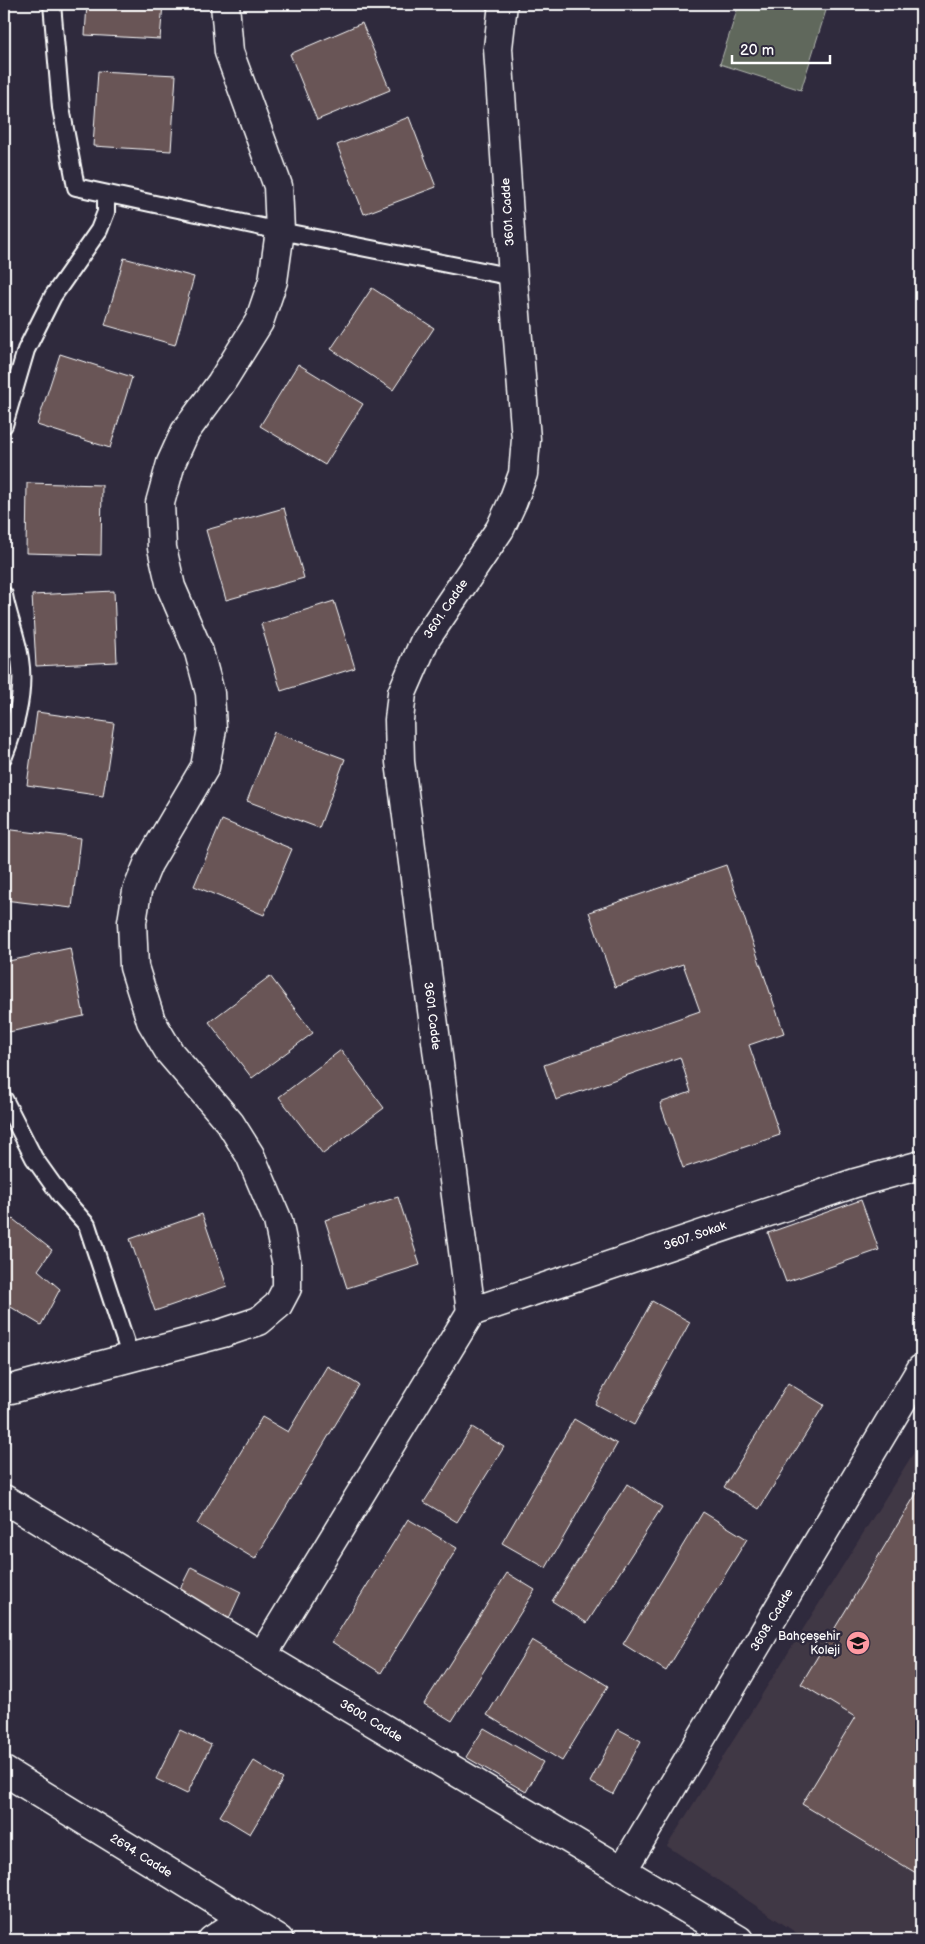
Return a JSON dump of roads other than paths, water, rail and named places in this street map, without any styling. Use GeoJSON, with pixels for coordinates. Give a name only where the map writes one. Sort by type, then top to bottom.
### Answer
{"type":"FeatureCollection","features":[{"type":"Feature","properties":{"kind":"street"},"geometry":{"type":"LineString","coordinates":[[4,1388],[11,1389],[131,1358],[223,1333],[259,1321],[278,1305],[287,1288],[287,1264],[278,1221],[250,1155],[230,1122],[170,1053],[151,1022],[134,967],[132,922],[138,891],[148,864],[205,767],[212,729],[208,685],[198,652],[171,587],[162,548],[160,503],[171,463],[185,432],[221,382],[259,322],[273,281],[280,231],[278,186],[229,52],[225,4]]}},
{"type":"Feature","properties":{"kind":"street","name":"3601. Cadde"},"geometry":{"type":"LineString","coordinates":[[471,1312],[400,762],[398,720],[402,692],[425,640],[500,529],[523,474],[526,440],[498,48],[503,4]]}},
{"type":"Feature","properties":{"kind":"street","name":"3607. Sokak"},"geometry":{"type":"LineString","coordinates":[[471,1312],[855,1183],[921,1165]]}},
{"type":"Feature","properties":{"kind":"street"},"geometry":{"type":"LineString","coordinates":[[262,1656],[471,1312]]}},
{"type":"Feature","properties":{"kind":"street","name":"3608. Cadde"},"geometry":{"type":"LineString","coordinates":[[622,1871],[921,1369]]}},
{"type":"Feature","properties":{"kind":"street","name":"3600. Cadde"},"geometry":{"type":"LineString","coordinates":[[4,1499],[262,1656],[739,1940]]}},
{"type":"Feature","properties":{"kind":"street","name":"2694. Cadde"},"geometry":{"type":"LineString","coordinates":[[4,1771],[279,1940]]}},
{"type":"Feature","properties":{"kind":"street"},"geometry":{"type":"LineString","coordinates":[[212,1940],[243,1919]]}},
{"type":"Feature","properties":{"kind":"lane"},"geometry":{"type":"LineString","coordinates":[[52,4],[61,108],[76,187],[280,231],[513,276]]}},
{"type":"Feature","properties":{"kind":"lane"},"geometry":{"type":"LineString","coordinates":[[4,425],[26,350],[53,296],[100,230],[106,212],[106,194]]}},
{"type":"Feature","properties":{"kind":"lane"},"geometry":{"type":"LineString","coordinates":[[4,595],[20,657],[22,679],[18,711],[4,756]]}},
{"type":"Feature","properties":{"kind":"lane"},"geometry":{"type":"LineString","coordinates":[[4,1099],[34,1158],[61,1196],[87,1225],[131,1358]]}},
{"type":"Feature","properties":{"kind":"place","name":"Bahçeşehir Koleji"},"geometry":{"type":"Point","coordinates":[858,1643]}}]}
